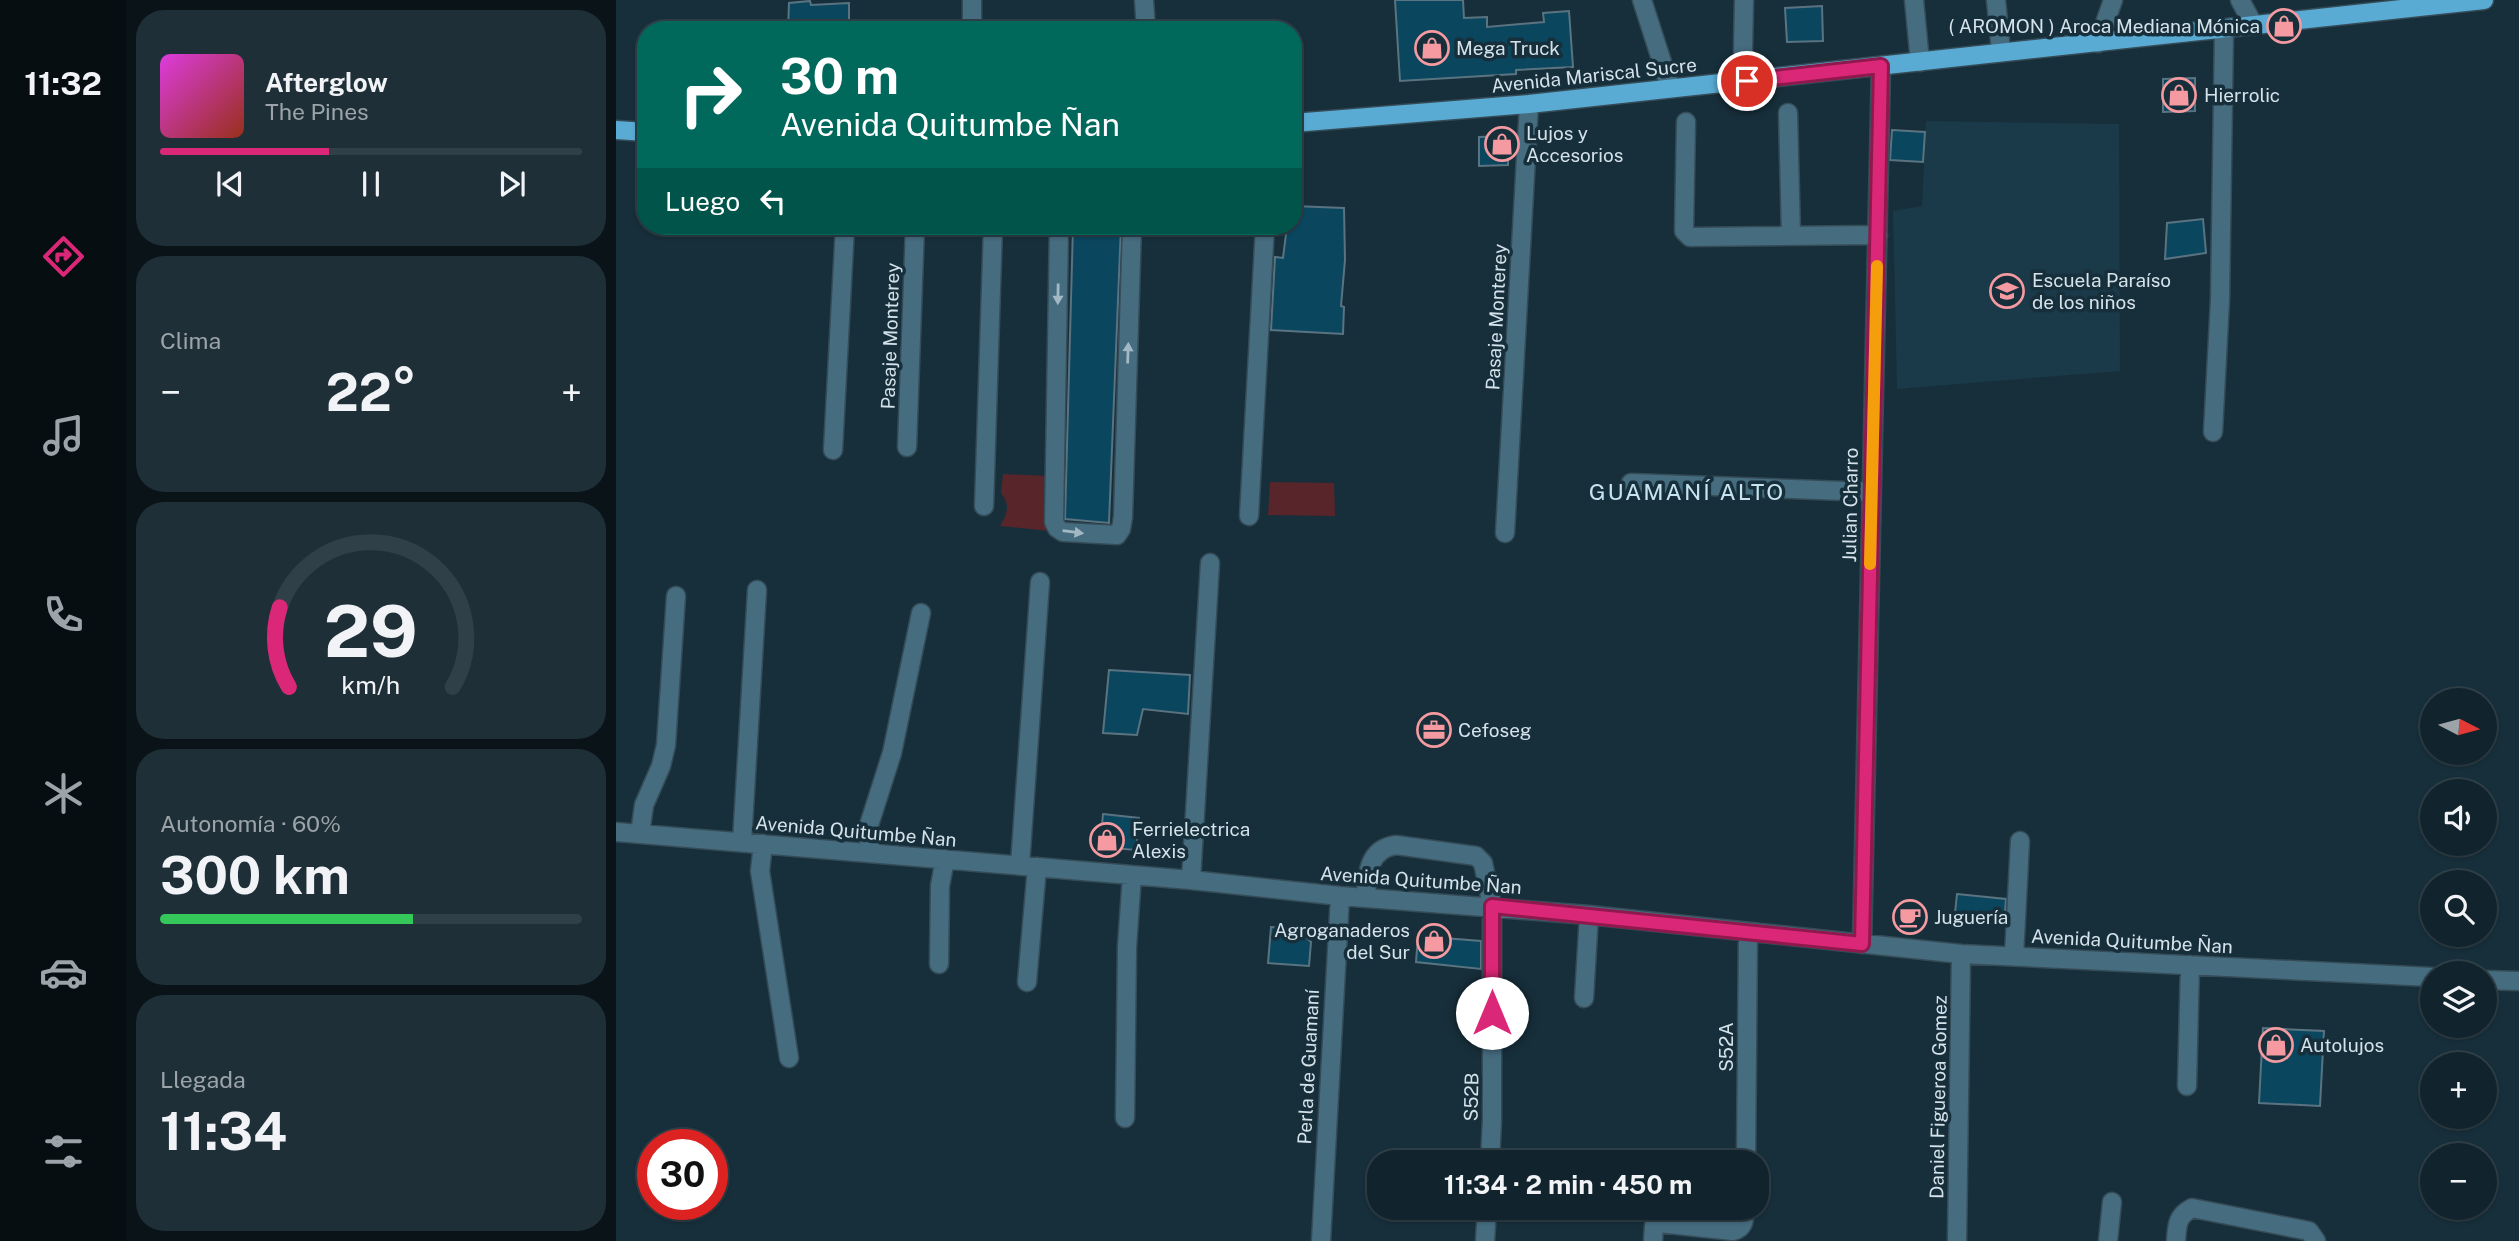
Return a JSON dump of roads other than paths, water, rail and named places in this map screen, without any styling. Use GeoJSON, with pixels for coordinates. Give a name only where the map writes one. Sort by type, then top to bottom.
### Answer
{"type":"FeatureCollection","features":[{"type":"Feature","properties":{"kind":"main road","name":"Avenida Mariscal Sucre"},"geometry":{"type":"LineString","coordinates":[[1302,121],[1529,104],[2254,26],[2421,4],[2484,0]]}},
{"type":"Feature","properties":{"kind":"main road"},"geometry":{"type":"LineString","coordinates":[[616,130],[637,131]]}},
{"type":"Feature","properties":{"kind":"street"},"geometry":{"type":"LineString","coordinates":[[972,0],[972,21]]}},
{"type":"Feature","properties":{"kind":"street"},"geometry":{"type":"LineString","coordinates":[[1144,0],[1145,21]]}},
{"type":"Feature","properties":{"kind":"street"},"geometry":{"type":"LineString","coordinates":[[1642,0],[1670,87]]}},
{"type":"Feature","properties":{"kind":"street"},"geometry":{"type":"LineString","coordinates":[[1744,0],[1743,51],[1747,81]]}},
{"type":"Feature","properties":{"kind":"street"},"geometry":{"type":"LineString","coordinates":[[1914,0],[1920,62]]}},
{"type":"Feature","properties":{"kind":"street"},"geometry":{"type":"LineString","coordinates":[[1996,0],[2001,52]]}},
{"type":"Feature","properties":{"kind":"street"},"geometry":{"type":"LineString","coordinates":[[2098,43],[2112,0]]}},
{"type":"Feature","properties":{"kind":"street"},"geometry":{"type":"LineString","coordinates":[[2239,0],[2254,26]]}},
{"type":"Feature","properties":{"kind":"street"},"geometry":{"type":"LineString","coordinates":[[2213,432],[2220,300],[2224,29]]}},
{"type":"Feature","properties":{"kind":"street","name":"Julian Charro"},"geometry":{"type":"LineString","coordinates":[[1862,944],[1881,66]]}},
{"type":"Feature","properties":{"kind":"street","name":"Pasaje Monterey"},"geometry":{"type":"LineString","coordinates":[[1505,533],[1529,104]]}},
{"type":"Feature","properties":{"kind":"street"},"geometry":{"type":"LineString","coordinates":[[1788,113],[1791,236]]}},
{"type":"Feature","properties":{"kind":"street"},"geometry":{"type":"LineString","coordinates":[[1686,122],[1685,231],[1690,237],[1878,235]]}},
{"type":"Feature","properties":{"kind":"street"},"geometry":{"type":"LineString","coordinates":[[832,450],[844,235]]}},
{"type":"Feature","properties":{"kind":"street","name":"Pasaje Monterey"},"geometry":{"type":"LineString","coordinates":[[907,447],[915,235]]}},
{"type":"Feature","properties":{"kind":"street"},"geometry":{"type":"LineString","coordinates":[[984,506],[993,235]]}},
{"type":"Feature","properties":{"kind":"street"},"geometry":{"type":"LineString","coordinates":[[1059,235],[1054,522],[1062,531],[1108,535],[1116,535],[1121,529],[1123,517],[1132,235]]}},
{"type":"Feature","properties":{"kind":"street"},"geometry":{"type":"LineString","coordinates":[[1249,516],[1265,235]]}},
{"type":"Feature","properties":{"kind":"street"},"geometry":{"type":"LineString","coordinates":[[1631,483],[1871,492]]}},
{"type":"Feature","properties":{"kind":"street"},"geometry":{"type":"LineString","coordinates":[[1191,880],[1210,563]]}},
{"type":"Feature","properties":{"kind":"street"},"geometry":{"type":"LineString","coordinates":[[1027,982],[1028,866],[1040,582]]}},
{"type":"Feature","properties":{"kind":"street"},"geometry":{"type":"LineString","coordinates":[[742,842],[757,590]]}},
{"type":"Feature","properties":{"kind":"street"},"geometry":{"type":"LineString","coordinates":[[640,834],[644,805],[661,766],[666,745],[676,596]]}},
{"type":"Feature","properties":{"kind":"street"},"geometry":{"type":"LineString","coordinates":[[870,853],[869,825],[892,753],[921,613]]}},
{"type":"Feature","properties":{"kind":"street","name":"Avenida Quitumbe Ñan"},"geometry":{"type":"LineString","coordinates":[[616,832],[1191,880],[1340,896],[1492,906],[1961,954],[2420,976]]}},
{"type":"Feature","properties":{"kind":"street"},"geometry":{"type":"LineString","coordinates":[[2014,957],[2020,841]]}},
{"type":"Feature","properties":{"kind":"street"},"geometry":{"type":"LineString","coordinates":[[763,844],[760,871],[789,1058]]}},
{"type":"Feature","properties":{"kind":"street","name":"S52B"},"geometry":{"type":"LineString","coordinates":[[1366,897],[1368,871],[1374,856],[1386,847],[1396,845],[1476,856],[1483,863],[1492,906],[1491,1150]]}},
{"type":"Feature","properties":{"kind":"street"},"geometry":{"type":"LineString","coordinates":[[939,964],[940,886],[945,859]]}},
{"type":"Feature","properties":{"kind":"street"},"geometry":{"type":"LineString","coordinates":[[1125,1118],[1127,947],[1132,875]]}},
{"type":"Feature","properties":{"kind":"street","name":"Perla de Guamaní"},"geometry":{"type":"LineString","coordinates":[[1321,1241],[1340,896]]}},
{"type":"Feature","properties":{"kind":"street"},"geometry":{"type":"LineString","coordinates":[[1584,998],[1589,915]]}},
{"type":"Feature","properties":{"kind":"street","name":"S52A"},"geometry":{"type":"LineString","coordinates":[[1746,1150],[1748,933]]}},
{"type":"Feature","properties":{"kind":"street","name":"Daniel Figueroa Gomez"},"geometry":{"type":"LineString","coordinates":[[1957,1241],[1961,954]]}},
{"type":"Feature","properties":{"kind":"street"},"geometry":{"type":"LineString","coordinates":[[2187,1086],[2190,965]]}},
{"type":"Feature","properties":{"kind":"street"},"geometry":{"type":"LineString","coordinates":[[2497,980],[2519,981]]}},
{"type":"Feature","properties":{"kind":"street"},"geometry":{"type":"LineString","coordinates":[[2108,1241],[2112,1202]]}},
{"type":"Feature","properties":{"kind":"street"},"geometry":{"type":"LineString","coordinates":[[2176,1241],[2177,1222],[2183,1213],[2192,1208],[2309,1231],[2316,1241]]}},
{"type":"Feature","properties":{"kind":"street"},"geometry":{"type":"LineString","coordinates":[[1485,1241],[1486,1220]]}},
{"type":"Feature","properties":{"kind":"street"},"geometry":{"type":"LineString","coordinates":[[1653,1241],[1654,1226],[1659,1223],[1733,1231],[1740,1229],[1744,1220]]}},
{"type":"Feature","properties":{"kind":"place","name":"( AROMON ) Aroca Mediana Mónica"},"geometry":{"type":"Point","coordinates":[2284,26]}},
{"type":"Feature","properties":{"kind":"place","name":"Mega Truck"},"geometry":{"type":"Point","coordinates":[1432,48]}},
{"type":"Feature","properties":{"kind":"place","name":"Hierrolic"},"geometry":{"type":"Point","coordinates":[2179,95]}},
{"type":"Feature","properties":{"kind":"place","name":"Lujos y Accesorios"},"geometry":{"type":"Point","coordinates":[1502,144]}},
{"type":"Feature","properties":{"kind":"place","name":"Escuela Paraíso de los niños"},"geometry":{"type":"Point","coordinates":[2007,291]}},
{"type":"Feature","properties":{"kind":"place","name":"Cefoseg"},"geometry":{"type":"Point","coordinates":[1434,730]}},
{"type":"Feature","properties":{"kind":"place","name":"Ferrielectrica Alexis"},"geometry":{"type":"Point","coordinates":[1107,840]}},
{"type":"Feature","properties":{"kind":"place","name":"Juguería"},"geometry":{"type":"Point","coordinates":[1910,917]}},
{"type":"Feature","properties":{"kind":"place","name":"Agroganaderos del Sur"},"geometry":{"type":"Point","coordinates":[1434,941]}},
{"type":"Feature","properties":{"kind":"place","name":"Autolujos"},"geometry":{"type":"Point","coordinates":[2276,1045]}},
{"type":"Feature","properties":{"kind":"district","name":"GUAMANÍ ALTO"},"geometry":{"type":"Point","coordinates":[1687,492]}}]}
